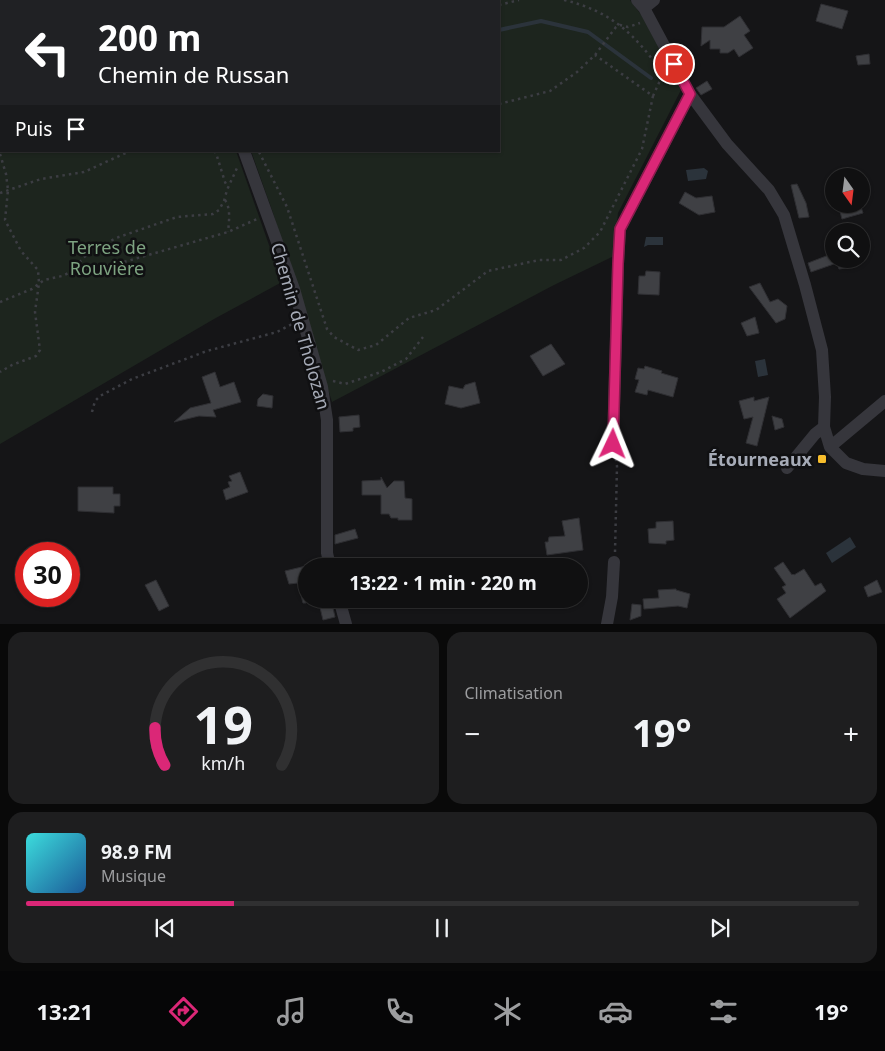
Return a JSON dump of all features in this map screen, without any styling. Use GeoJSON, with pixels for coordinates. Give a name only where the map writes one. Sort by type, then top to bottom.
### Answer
{"type":"FeatureCollection","features":[{"type":"Feature","properties":{"kind":"street"},"geometry":{"type":"LineString","coordinates":[[646,6],[690,94],[727,144],[769,190],[784,215],[822,350],[825,396],[824,427],[830,447],[846,463],[864,469],[885,471]]}},
{"type":"Feature","properties":{"kind":"street"},"geometry":{"type":"LineString","coordinates":[[613,444],[620,229],[690,94]]}},
{"type":"Feature","properties":{"kind":"street","name":"Chemin de Tholozan"},"geometry":{"type":"LineString","coordinates":[[244,152],[294,289],[319,378],[328,420],[328,558]]}},
{"type":"Feature","properties":{"kind":"street"},"geometry":{"type":"LineString","coordinates":[[830,447],[885,401]]}},
{"type":"Feature","properties":{"kind":"street"},"geometry":{"type":"LineString","coordinates":[[787,468],[814,434],[824,427]]}},
{"type":"Feature","properties":{"kind":"street"},"geometry":{"type":"LineString","coordinates":[[608,624],[614,562]]}},
{"type":"Feature","properties":{"kind":"street"},"geometry":{"type":"LineString","coordinates":[[342,608],[346,624]]}},
{"type":"Feature","properties":{"kind":"path"},"geometry":{"type":"LineString","coordinates":[[500,5],[519,0]]}},
{"type":"Feature","properties":{"kind":"path"},"geometry":{"type":"LineString","coordinates":[[564,0],[603,14],[626,29],[663,74],[682,79]]}},
{"type":"Feature","properties":{"kind":"path"},"geometry":{"type":"LineString","coordinates":[[500,104],[550,90],[577,72],[595,55],[616,27],[620,25],[628,27],[637,25],[646,6]]}},
{"type":"Feature","properties":{"kind":"path"},"geometry":{"type":"LineString","coordinates":[[595,55],[653,96]]}},
{"type":"Feature","properties":{"kind":"path"},"geometry":{"type":"LineString","coordinates":[[259,152],[287,207],[327,329],[334,337],[358,350],[376,345],[409,318],[436,310],[488,271],[539,260],[561,260],[584,248],[600,232],[642,148],[653,96],[663,74]]}},
{"type":"Feature","properties":{"kind":"path"},"geometry":{"type":"LineString","coordinates":[[0,193],[22,184],[31,184],[41,179],[84,172],[128,152]]}},
{"type":"Feature","properties":{"kind":"path"},"geometry":{"type":"LineString","coordinates":[[215,152],[228,188]]}},
{"type":"Feature","properties":{"kind":"path"},"geometry":{"type":"LineString","coordinates":[[73,271],[88,253],[116,238],[177,216],[213,214],[219,210],[225,200],[228,188],[244,152]]}},
{"type":"Feature","properties":{"kind":"path"},"geometry":{"type":"LineString","coordinates":[[0,154],[6,174],[8,190],[5,220],[21,251],[38,270],[39,284],[35,312],[40,350],[36,356],[12,365],[0,372]]}},
{"type":"Feature","properties":{"kind":"path"},"geometry":{"type":"LineString","coordinates":[[225,200],[230,218],[228,232]]}},
{"type":"Feature","properties":{"kind":"path"},"geometry":{"type":"LineString","coordinates":[[0,302],[32,289],[44,280],[62,276],[73,271],[124,262],[228,232],[267,214]]}},
{"type":"Feature","properties":{"kind":"path"},"geometry":{"type":"LineString","coordinates":[[92,412],[95,401],[100,396],[132,379],[207,351],[277,332],[303,320]]}},
{"type":"Feature","properties":{"kind":"path"},"geometry":{"type":"LineString","coordinates":[[319,378],[345,384],[381,372],[406,359],[423,337]]}},
{"type":"Feature","properties":{"kind":"path"},"geometry":{"type":"LineString","coordinates":[[613,444],[617,466],[614,562]]}},
{"type":"Feature","properties":{"kind":"green space"},"geometry":{"type":"Polygon","coordinates":[[[500,0],[630,0],[642,16],[681,90],[618,213],[614,256],[554,285],[332,402],[273,213],[251,152],[500,152],[500,0]]]}},
{"type":"Feature","properties":{"kind":"green space","name":"Terres de Rouvière"},"geometry":{"type":"Polygon","coordinates":[[[0,152],[236,152],[282,282],[214,319],[0,444],[0,152]]]}},
{"type":"Feature","properties":{"kind":"shaded area"},"geometry":{"type":"Polygon","coordinates":[[[704,168],[708,171],[706,179],[688,181],[686,170],[704,168]]]}},
{"type":"Feature","properties":{"kind":"shaded area"},"geometry":{"type":"Polygon","coordinates":[[[646,237],[663,237],[663,245],[648,245],[644,247],[646,237]]]}},
{"type":"Feature","properties":{"kind":"shaded area"},"geometry":{"type":"Polygon","coordinates":[[[765,359],[768,375],[758,377],[755,361],[765,359]]]}},
{"type":"Feature","properties":{"kind":"shaded area"},"geometry":{"type":"Polygon","coordinates":[[[850,537],[856,547],[832,563],[826,553],[850,537]]]}},
{"type":"Feature","properties":{"kind":"building"},"geometry":{"type":"Polygon","coordinates":[[[821,4],[848,11],[842,29],[816,21],[821,4]]]}},
{"type":"Feature","properties":{"kind":"building"},"geometry":{"type":"Polygon","coordinates":[[[740,16],[750,31],[744,35],[753,48],[739,57],[734,49],[728,53],[720,53],[720,49],[710,49],[710,40],[701,46],[702,27],[724,27],[740,16]]]}},
{"type":"Feature","properties":{"kind":"building"},"geometry":{"type":"Polygon","coordinates":[[[869,54],[870,64],[858,65],[856,56],[869,54]]]}},
{"type":"Feature","properties":{"kind":"building"},"geometry":{"type":"Polygon","coordinates":[[[707,81],[712,89],[701,95],[696,88],[707,81]]]}},
{"type":"Feature","properties":{"kind":"building"},"geometry":{"type":"Polygon","coordinates":[[[797,184],[806,203],[809,217],[799,218],[791,185],[797,184]]]}},
{"type":"Feature","properties":{"kind":"building"},"geometry":{"type":"Polygon","coordinates":[[[685,192],[696,198],[712,196],[715,212],[699,215],[679,203],[685,192]]]}},
{"type":"Feature","properties":{"kind":"building"},"geometry":{"type":"Polygon","coordinates":[[[840,213],[863,213],[842,219],[840,213]]]}},
{"type":"Feature","properties":{"kind":"building"},"geometry":{"type":"Polygon","coordinates":[[[825,256],[825,267],[811,272],[808,263],[825,256]]]}},
{"type":"Feature","properties":{"kind":"building"},"geometry":{"type":"Polygon","coordinates":[[[646,271],[660,272],[659,295],[638,294],[639,276],[645,276],[646,271]]]}},
{"type":"Feature","properties":{"kind":"building"},"geometry":{"type":"Polygon","coordinates":[[[760,283],[770,302],[778,299],[787,306],[785,319],[776,323],[749,287],[760,283]]]}},
{"type":"Feature","properties":{"kind":"building"},"geometry":{"type":"Polygon","coordinates":[[[755,317],[759,333],[747,336],[741,323],[755,317]]]}},
{"type":"Feature","properties":{"kind":"building"},"geometry":{"type":"Polygon","coordinates":[[[551,344],[565,364],[543,376],[530,356],[551,344]]]}},
{"type":"Feature","properties":{"kind":"building"},"geometry":{"type":"Polygon","coordinates":[[[645,366],[678,378],[673,397],[648,390],[647,395],[635,392],[639,380],[635,379],[638,368],[644,369],[645,366]]]}},
{"type":"Feature","properties":{"kind":"building"},"geometry":{"type":"Polygon","coordinates":[[[215,372],[220,387],[234,382],[241,402],[213,410],[216,417],[199,416],[174,422],[190,408],[211,403],[202,377],[215,372]]]}},
{"type":"Feature","properties":{"kind":"building"},"geometry":{"type":"Polygon","coordinates":[[[475,382],[480,403],[461,408],[445,404],[449,386],[463,389],[465,385],[475,382]]]}},
{"type":"Feature","properties":{"kind":"building"},"geometry":{"type":"Polygon","coordinates":[[[263,394],[273,396],[272,408],[257,406],[258,399],[263,394]]]}},
{"type":"Feature","properties":{"kind":"building"},"geometry":{"type":"Polygon","coordinates":[[[754,397],[754,401],[769,397],[757,446],[746,443],[753,417],[744,419],[739,401],[754,397]]]}},
{"type":"Feature","properties":{"kind":"building"},"geometry":{"type":"Polygon","coordinates":[[[359,415],[360,427],[353,428],[353,431],[340,432],[339,417],[359,415]]]}},
{"type":"Feature","properties":{"kind":"building"},"geometry":{"type":"Polygon","coordinates":[[[772,416],[782,419],[784,427],[775,430],[772,416]]]}},
{"type":"Feature","properties":{"kind":"building"},"geometry":{"type":"Polygon","coordinates":[[[240,472],[248,492],[226,500],[223,490],[230,487],[228,482],[232,481],[229,476],[240,472]]]}},
{"type":"Feature","properties":{"kind":"building"},"geometry":{"type":"Polygon","coordinates":[[[381,477],[387,488],[394,481],[404,481],[405,498],[412,499],[412,520],[398,520],[398,518],[391,518],[389,514],[381,514],[381,495],[362,495],[362,481],[381,480],[381,477]]]}},
{"type":"Feature","properties":{"kind":"building"},"geometry":{"type":"Polygon","coordinates":[[[78,487],[113,487],[113,494],[120,494],[120,506],[114,506],[114,513],[78,511],[78,487]]]}},
{"type":"Feature","properties":{"kind":"building"},"geometry":{"type":"Polygon","coordinates":[[[579,518],[583,550],[547,555],[545,542],[548,542],[549,537],[565,536],[562,521],[579,518]]]}},
{"type":"Feature","properties":{"kind":"building"},"geometry":{"type":"Polygon","coordinates":[[[673,521],[674,540],[666,541],[666,544],[649,543],[648,529],[656,528],[656,522],[673,521]]]}},
{"type":"Feature","properties":{"kind":"building"},"geometry":{"type":"Polygon","coordinates":[[[355,529],[358,538],[335,544],[335,535],[355,529]]]}},
{"type":"Feature","properties":{"kind":"building"},"geometry":{"type":"Polygon","coordinates":[[[783,562],[792,575],[804,569],[815,586],[821,583],[826,591],[790,618],[777,599],[786,593],[782,587],[786,585],[774,568],[783,562]]]}},
{"type":"Feature","properties":{"kind":"building"},"geometry":{"type":"Polygon","coordinates":[[[298,568],[298,583],[289,584],[285,571],[298,568]]]}},
{"type":"Feature","properties":{"kind":"building"},"geometry":{"type":"Polygon","coordinates":[[[156,580],[169,606],[159,611],[145,585],[156,580]]]}},
{"type":"Feature","properties":{"kind":"building"},"geometry":{"type":"Polygon","coordinates":[[[877,580],[882,592],[868,597],[864,587],[877,580]]]}},
{"type":"Feature","properties":{"kind":"building"},"geometry":{"type":"Polygon","coordinates":[[[676,589],[690,594],[687,608],[678,606],[644,609],[643,599],[659,598],[658,590],[676,589]]]}},
{"type":"Feature","properties":{"kind":"building"},"geometry":{"type":"Polygon","coordinates":[[[632,604],[641,605],[641,616],[630,620],[632,604]]]}},
{"type":"Feature","properties":{"kind":"building"},"geometry":{"type":"Polygon","coordinates":[[[320,608],[333,608],[335,617],[323,620],[320,608]]]}},
{"type":"Feature","properties":{"kind":"waterway"},"geometry":{"type":"LineString","coordinates":[[500,30],[541,21],[588,32],[651,78]]}},
{"type":"Feature","properties":{"kind":"place","name":"Étourneaux"},"geometry":{"type":"Point","coordinates":[822,459]}},
{"type":"Feature","properties":{"kind":"route"},"geometry":{"type":"LineString","coordinates":[[613,444],[620,229],[690,94],[674,64]]}}]}
